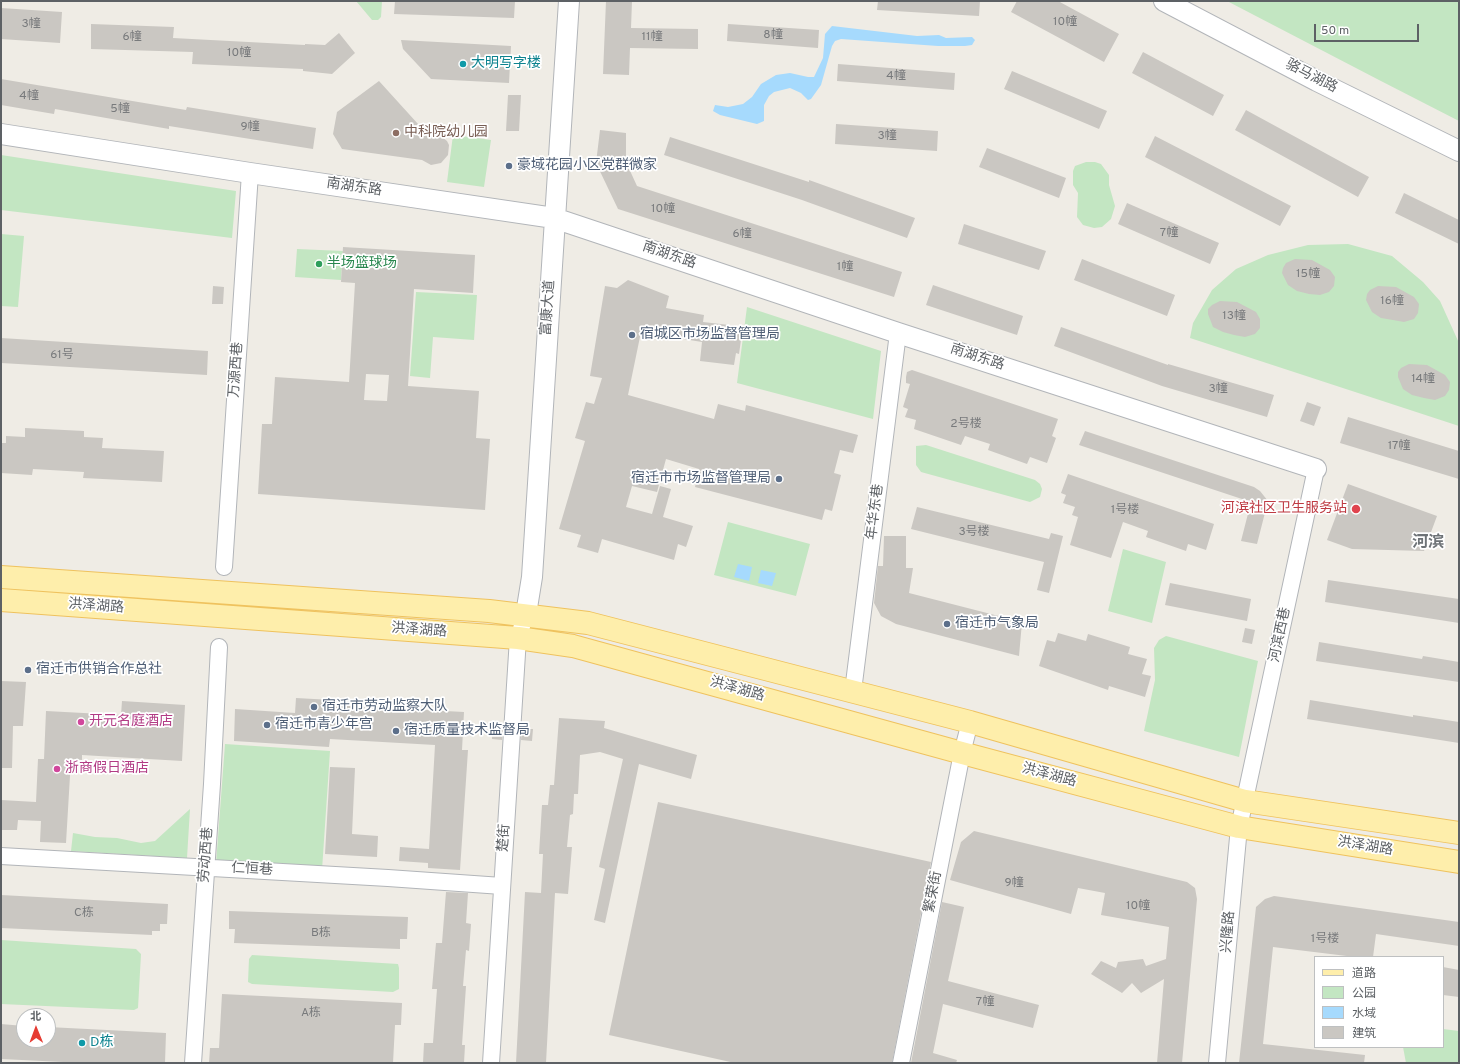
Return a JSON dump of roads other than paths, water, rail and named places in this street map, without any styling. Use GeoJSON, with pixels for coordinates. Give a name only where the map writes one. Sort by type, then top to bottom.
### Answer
{"type":"FeatureCollection","features":[{"type":"Feature","properties":{"kind":"main road","name":"洪泽湖路"},"geometry":{"type":"LineString","coordinates":[[1,577],[526,614],[588,623],[970,722],[1245,801],[1459,833]]}},
{"type":"Feature","properties":{"kind":"main road","name":"洪泽湖路"},"geometry":{"type":"LineString","coordinates":[[1,600],[518,638],[573,646],[619,657],[962,753],[1239,827],[1459,862]]}},
{"type":"Feature","properties":{"kind":"street","name":"富康大道"},"geometry":{"type":"LineString","coordinates":[[526,614],[532,577],[569,1]]}},
{"type":"Feature","properties":{"kind":"street","name":"骆马湖路"},"geometry":{"type":"LineString","coordinates":[[1164,1],[1317,81],[1459,151]]}},
{"type":"Feature","properties":{"kind":"street","name":"南湖东路"},"geometry":{"type":"LineString","coordinates":[[1,134],[554,218],[898,333],[1316,469]]}},
{"type":"Feature","properties":{"kind":"street","name":"万源西巷"},"geometry":{"type":"LineString","coordinates":[[224,567],[250,173]]}},
{"type":"Feature","properties":{"kind":"street","name":"年华东巷"},"geometry":{"type":"LineString","coordinates":[[853,691],[898,333]]}},
{"type":"Feature","properties":{"kind":"street","name":"河滨西巷"},"geometry":{"type":"LineString","coordinates":[[1245,801],[1316,469]]}},
{"type":"Feature","properties":{"kind":"street","name":"楚街"},"geometry":{"type":"LineString","coordinates":[[491,1063],[518,638],[526,614]]}},
{"type":"Feature","properties":{"kind":"street","name":"劳动西巷"},"geometry":{"type":"LineString","coordinates":[[193,1063],[220,647]]}},
{"type":"Feature","properties":{"kind":"street","name":"繁荣街"},"geometry":{"type":"LineString","coordinates":[[901,1063],[962,753],[970,722]]}},
{"type":"Feature","properties":{"kind":"street","name":"兴隆路"},"geometry":{"type":"LineString","coordinates":[[1217,1063],[1239,827],[1245,801]]}},
{"type":"Feature","properties":{"kind":"street","name":"仁恒巷"},"geometry":{"type":"LineString","coordinates":[[1,856],[206,867],[502,886]]}},
{"type":"Feature","properties":{"kind":"water"},"geometry":{"type":"Polygon","coordinates":[[[832,26],[917,36],[939,35],[946,38],[972,37],[975,40],[972,45],[938,46],[841,39],[835,41],[832,46],[821,85],[811,99],[808,100],[801,93],[790,88],[774,92],[769,96],[764,105],[764,121],[757,124],[720,115],[713,111],[715,105],[728,107],[743,104],[752,97],[761,84],[776,75],[790,73],[814,77],[823,58],[825,34],[832,26]]]}},
{"type":"Feature","properties":{"kind":"water"},"geometry":{"type":"Polygon","coordinates":[[[738,564],[752,567],[749,581],[734,577],[738,564]]]}},
{"type":"Feature","properties":{"kind":"water"},"geometry":{"type":"Polygon","coordinates":[[[761,570],[776,573],[772,586],[758,583],[761,570]]]}},
{"type":"Feature","properties":{"kind":"place","name":"大明写字楼"},"geometry":{"type":"Point","coordinates":[463,64]}},
{"type":"Feature","properties":{"kind":"place","name":"中科院幼儿园"},"geometry":{"type":"Point","coordinates":[396,133]}},
{"type":"Feature","properties":{"kind":"place","name":"豪域花园小区党群微家"},"geometry":{"type":"Point","coordinates":[509,166]}},
{"type":"Feature","properties":{"kind":"place","name":"半场篮球场"},"geometry":{"type":"Point","coordinates":[319,264]}},
{"type":"Feature","properties":{"kind":"place","name":"宿城区市场监督管理局"},"geometry":{"type":"Point","coordinates":[632,335]}},
{"type":"Feature","properties":{"kind":"place","name":"宿迁市市场监督管理局"},"geometry":{"type":"Point","coordinates":[779,479]}},
{"type":"Feature","properties":{"kind":"place","name":"河滨社区卫生服务站"},"geometry":{"type":"Point","coordinates":[1356,509]}},
{"type":"Feature","properties":{"kind":"place","name":"宿迁市气象局"},"geometry":{"type":"Point","coordinates":[947,624]}},
{"type":"Feature","properties":{"kind":"place","name":"宿迁市供销合作总社"},"geometry":{"type":"Point","coordinates":[28,670]}},
{"type":"Feature","properties":{"kind":"place","name":"宿迁市劳动监察大队"},"geometry":{"type":"Point","coordinates":[314,707]}},
{"type":"Feature","properties":{"kind":"place","name":"开元名庭酒店"},"geometry":{"type":"Point","coordinates":[81,722]}},
{"type":"Feature","properties":{"kind":"place","name":"宿迁市青少年宫"},"geometry":{"type":"Point","coordinates":[267,725]}},
{"type":"Feature","properties":{"kind":"place","name":"宿迁质量技术监督局"},"geometry":{"type":"Point","coordinates":[396,731]}},
{"type":"Feature","properties":{"kind":"place","name":"浙商假日酒店"},"geometry":{"type":"Point","coordinates":[57,769]}},
{"type":"Feature","properties":{"kind":"place","name":"D栋"},"geometry":{"type":"Point","coordinates":[82,1043]}},
{"type":"Feature","properties":{"kind":"district","name":"河滨"},"geometry":{"type":"Point","coordinates":[1428,544]}}]}
